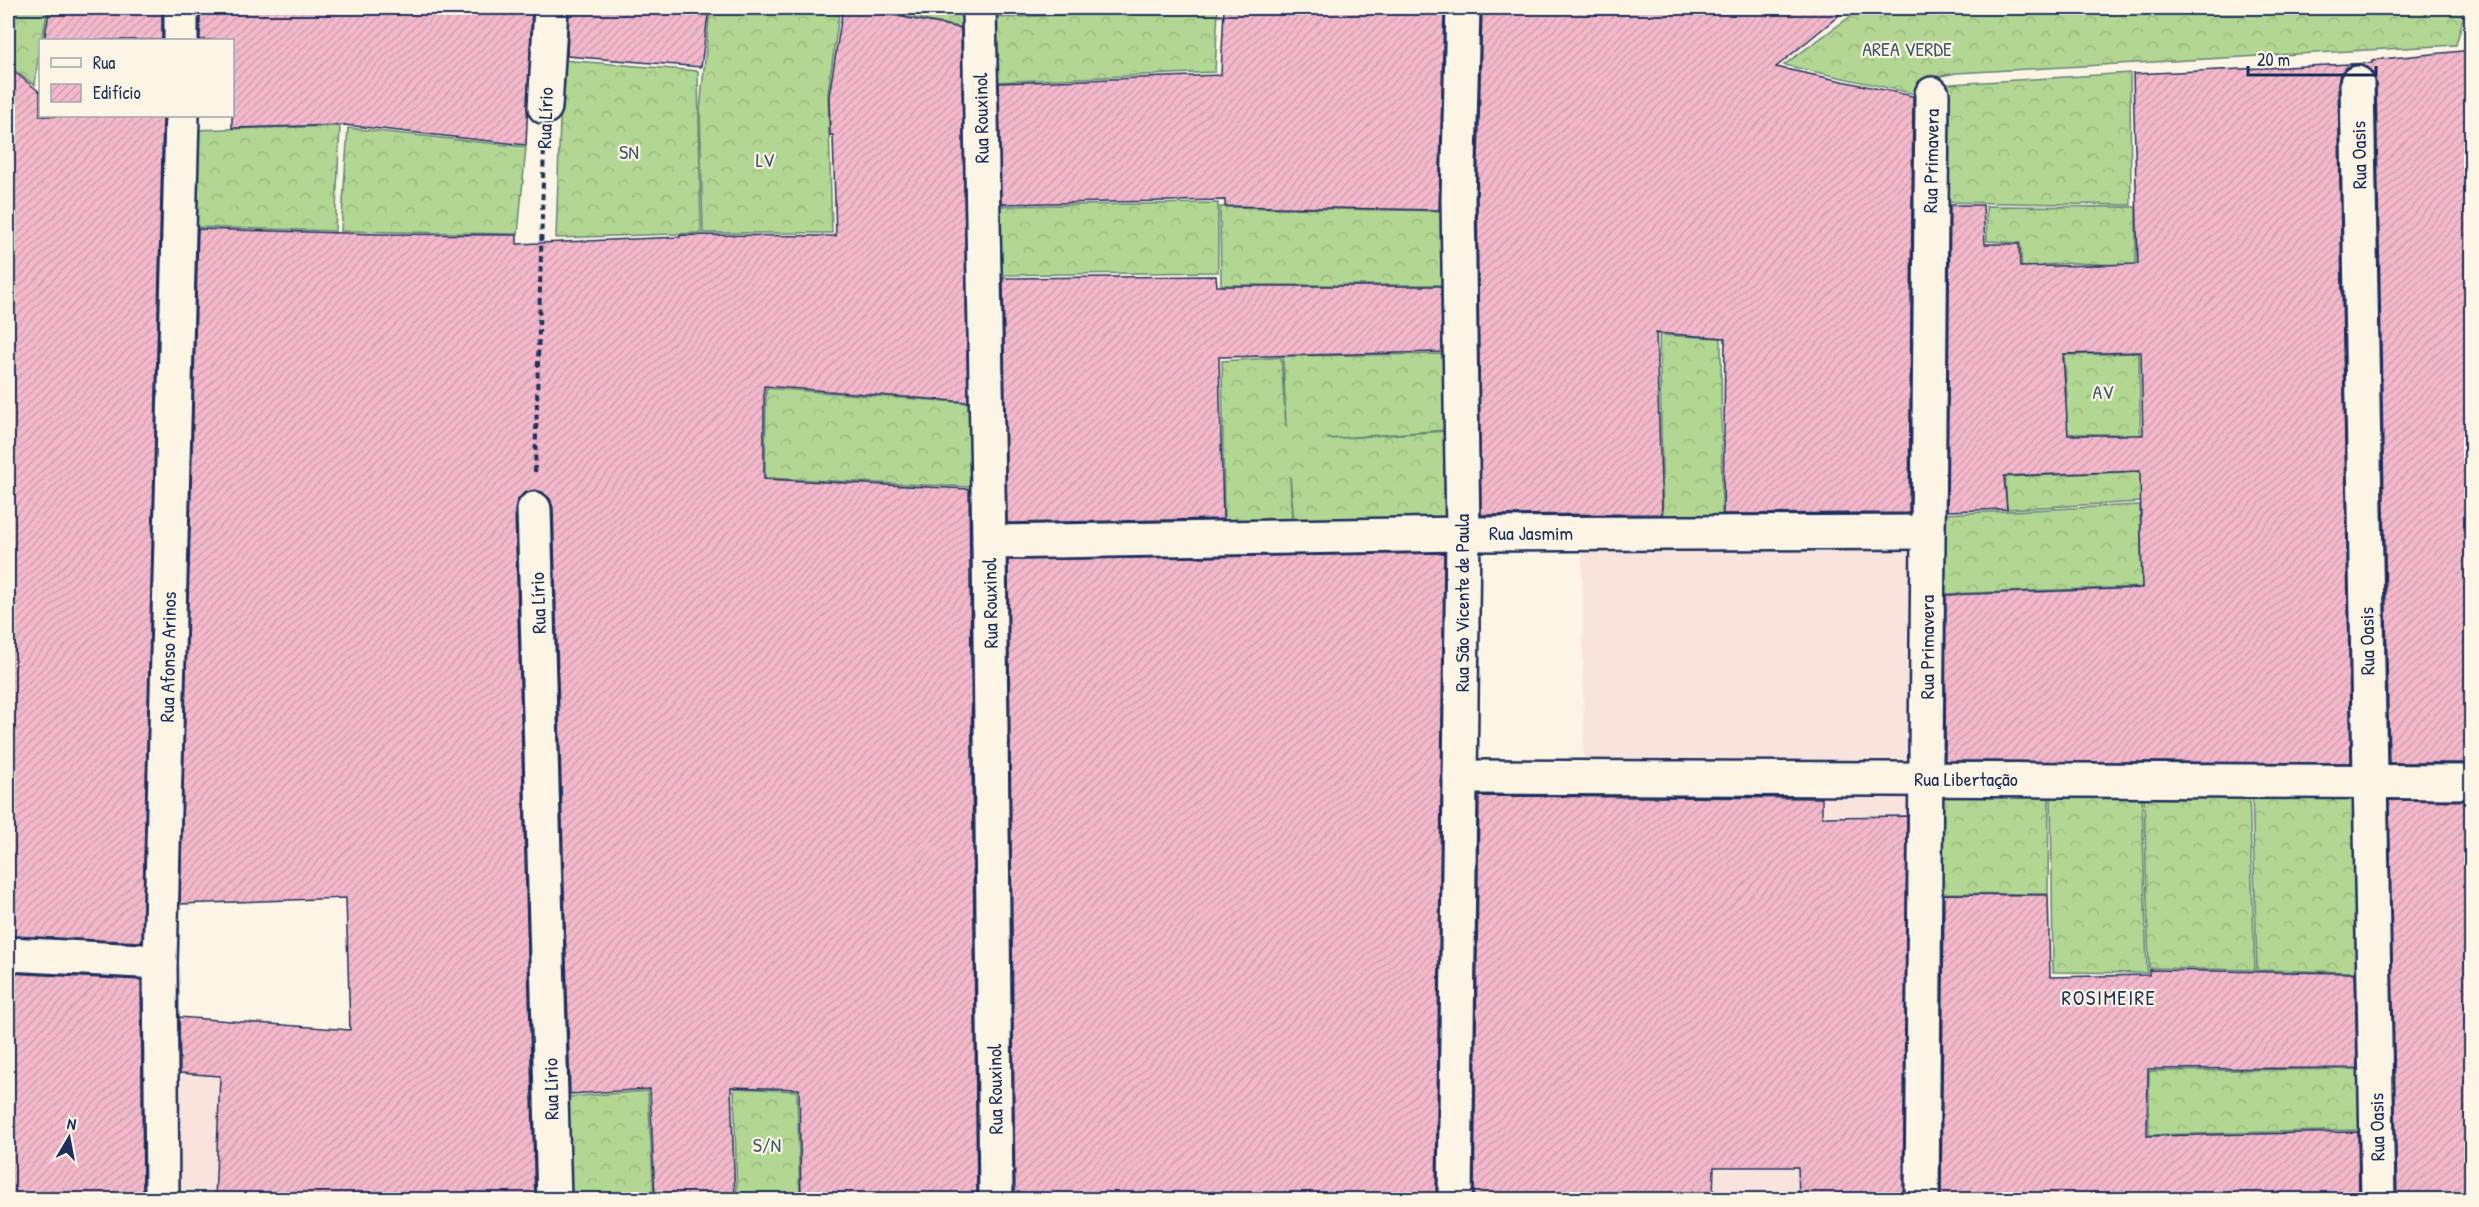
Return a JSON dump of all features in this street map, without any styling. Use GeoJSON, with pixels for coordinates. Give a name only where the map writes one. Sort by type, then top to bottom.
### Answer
{"type":"FeatureCollection","features":[{"type":"Feature","properties":{"kind":"street"},"geometry":{"type":"LineString","coordinates":[[181,8],[182,39]]}},
{"type":"Feature","properties":{"kind":"street","name":"Rua Lírio"},"geometry":{"type":"LineString","coordinates":[[545,107],[551,8]]}},
{"type":"Feature","properties":{"kind":"street","name":"Rua Rouxinol"},"geometry":{"type":"LineString","coordinates":[[979,8],[989,542],[996,1200]]}},
{"type":"Feature","properties":{"kind":"street","name":"Rua São Vicente de Paula"},"geometry":{"type":"LineString","coordinates":[[1455,1200],[1463,534],[1458,199],[1463,8]]}},
{"type":"Feature","properties":{"kind":"street","name":"Rua Oasis"},"geometry":{"type":"LineString","coordinates":[[2357,83],[2378,1200]]}},
{"type":"Feature","properties":{"kind":"street","name":"Rua Primavera"},"geometry":{"type":"LineString","coordinates":[[1922,1200],[1932,94]]}},
{"type":"Feature","properties":{"kind":"street","name":"Rua Afonso Arinos"},"geometry":{"type":"LineString","coordinates":[[162,1200],[160,962],[182,117]]}},
{"type":"Feature","properties":{"kind":"street","name":"Rua Lírio"},"geometry":{"type":"LineString","coordinates":[[534,509],[554,1200]]}},
{"type":"Feature","properties":{"kind":"street","name":"Rua Jasmim"},"geometry":{"type":"LineString","coordinates":[[989,542],[1463,534],[1928,532]]}},
{"type":"Feature","properties":{"kind":"street","name":"Rua Libertação"},"geometry":{"type":"LineString","coordinates":[[1460,777],[2472,782]]}},
{"type":"Feature","properties":{"kind":"street"},"geometry":{"type":"LineString","coordinates":[[8,954],[160,962]]}},
{"type":"Feature","properties":{"kind":"path","name":"Rua Lírio"},"geometry":{"type":"LineString","coordinates":[[534,509],[545,107]]}},
{"type":"Feature","properties":{"kind":"shaded area"},"geometry":{"type":"Polygon","coordinates":[[[1910,546],[1916,764],[1584,767],[1582,551],[1910,546]]]}},
{"type":"Feature","properties":{"kind":"shaded area"},"geometry":{"type":"Polygon","coordinates":[[[1823,792],[1912,793],[1912,815],[1824,815],[1823,792]]]}},
{"type":"Feature","properties":{"kind":"shaded area"},"geometry":{"type":"Polygon","coordinates":[[[179,1074],[220,1077],[214,1199],[178,1200],[179,1074]]]}},
{"type":"Feature","properties":{"kind":"shaded area"},"geometry":{"type":"Polygon","coordinates":[[[1798,1168],[1798,1199],[1715,1200],[1716,1169],[1798,1168]]]}},
{"type":"Feature","properties":{"kind":"green space"},"geometry":{"type":"Polygon","coordinates":[[[8,8],[48,8],[42,39],[39,39],[35,85],[8,66],[8,8]]]}},
{"type":"Feature","properties":{"kind":"green space","name":"LV"},"geometry":{"type":"Polygon","coordinates":[[[710,8],[840,8],[828,92],[832,233],[703,233],[700,110],[710,8]]]}},
{"type":"Feature","properties":{"kind":"green space"},"geometry":{"type":"Polygon","coordinates":[[[861,8],[964,8],[965,28],[861,8]]]}},
{"type":"Feature","properties":{"kind":"green space"},"geometry":{"type":"Polygon","coordinates":[[[994,8],[1162,8],[994,16],[994,8]]]}},
{"type":"Feature","properties":{"kind":"green space"},"geometry":{"type":"Polygon","coordinates":[[[1218,8],[1215,72],[995,82],[994,18],[1218,8]]]}},
{"type":"Feature","properties":{"kind":"green space","name":"AREA VERDE"},"geometry":{"type":"Polygon","coordinates":[[[1862,8],[2466,8],[2456,45],[1956,73],[1941,76],[1920,95],[1784,65],[1862,8]]]}},
{"type":"Feature","properties":{"kind":"green space","name":"SN"},"geometry":{"type":"Polygon","coordinates":[[[562,60],[698,71],[701,233],[556,238],[562,60]]]}},
{"type":"Feature","properties":{"kind":"green space"},"geometry":{"type":"Polygon","coordinates":[[[2130,73],[2131,205],[1936,202],[1935,85],[2130,73]]]}},
{"type":"Feature","properties":{"kind":"green space"},"geometry":{"type":"Polygon","coordinates":[[[340,126],[335,231],[193,227],[192,130],[340,126]]]}},
{"type":"Feature","properties":{"kind":"green space"},"geometry":{"type":"Polygon","coordinates":[[[348,128],[526,147],[518,234],[341,231],[348,128]]]}},
{"type":"Feature","properties":{"kind":"green space"},"geometry":{"type":"Polygon","coordinates":[[[1218,203],[1218,272],[999,275],[998,206],[1218,203]]]}},
{"type":"Feature","properties":{"kind":"green space"},"geometry":{"type":"Polygon","coordinates":[[[1986,206],[2136,207],[2136,266],[2074,263],[2044,265],[2044,285],[2023,285],[2020,243],[1987,241],[1986,206]]]}},
{"type":"Feature","properties":{"kind":"green space"},"geometry":{"type":"Polygon","coordinates":[[[1220,207],[1444,211],[1445,285],[1221,285],[1220,207]]]}},
{"type":"Feature","properties":{"kind":"green space"},"geometry":{"type":"Polygon","coordinates":[[[1659,335],[1721,338],[1722,518],[1663,519],[1659,335]]]}},
{"type":"Feature","properties":{"kind":"green space","name":"AV"},"geometry":{"type":"Polygon","coordinates":[[[2139,353],[2142,502],[2007,509],[2005,477],[2125,472],[2123,434],[2060,434],[2057,398],[2067,397],[2064,355],[2139,353]]]}},
{"type":"Feature","properties":{"kind":"green space"},"geometry":{"type":"Polygon","coordinates":[[[1446,354],[1446,430],[1327,439],[1447,431],[1447,520],[1294,522],[1290,476],[1292,522],[1224,523],[1222,361],[1281,357],[1286,427],[1283,356],[1446,354]]]}},
{"type":"Feature","properties":{"kind":"green space"},"geometry":{"type":"Polygon","coordinates":[[[766,388],[971,403],[971,487],[765,478],[766,388]]]}},
{"type":"Feature","properties":{"kind":"green space"},"geometry":{"type":"Polygon","coordinates":[[[2140,505],[2142,587],[1942,594],[1943,514],[2140,505]]]}},
{"type":"Feature","properties":{"kind":"green space"},"geometry":{"type":"Polygon","coordinates":[[[1941,794],[2049,796],[2048,894],[1940,893],[1941,794]]]}},
{"type":"Feature","properties":{"kind":"green space"},"geometry":{"type":"Polygon","coordinates":[[[2051,794],[2142,795],[2147,973],[2053,972],[2051,794]]]}},
{"type":"Feature","properties":{"kind":"green space"},"geometry":{"type":"Polygon","coordinates":[[[2144,794],[2249,795],[2255,970],[2149,968],[2144,794]]]}},
{"type":"Feature","properties":{"kind":"green space"},"geometry":{"type":"Polygon","coordinates":[[[2252,795],[2357,795],[2359,972],[2257,970],[2252,795]]]}},
{"type":"Feature","properties":{"kind":"green space"},"geometry":{"type":"Polygon","coordinates":[[[2361,1069],[2363,1130],[2149,1135],[2149,1071],[2361,1069]]]}},
{"type":"Feature","properties":{"kind":"green space","name":"S/N"},"geometry":{"type":"Polygon","coordinates":[[[734,1088],[797,1091],[800,1199],[737,1199],[734,1088]]]}},
{"type":"Feature","properties":{"kind":"green space"},"geometry":{"type":"Polygon","coordinates":[[[648,1091],[654,1199],[568,1199],[566,1097],[648,1091]]]}},
{"type":"Feature","properties":{"kind":"building"},"geometry":{"type":"Polygon","coordinates":[[[50,8],[162,8],[162,39],[44,39],[50,8]]]}},
{"type":"Feature","properties":{"kind":"building"},"geometry":{"type":"Polygon","coordinates":[[[200,8],[532,8],[526,145],[345,125],[232,128],[234,39],[200,39],[200,8]]]}},
{"type":"Feature","properties":{"kind":"building"},"geometry":{"type":"Polygon","coordinates":[[[569,8],[709,8],[701,67],[567,56],[569,8]]]}},
{"type":"Feature","properties":{"kind":"building"},"geometry":{"type":"Polygon","coordinates":[[[843,8],[854,8],[961,28],[968,402],[764,386],[764,479],[969,489],[977,1200],[801,1200],[799,1089],[731,1087],[735,1200],[655,1200],[650,1089],[570,1094],[553,508],[550,499],[542,492],[534,490],[524,493],[517,501],[515,510],[535,1200],[215,1200],[220,1076],[180,1073],[179,1017],[350,1030],[346,898],[180,904],[198,229],[517,235],[517,244],[680,237],[680,235],[836,236],[833,135],[830,135],[829,96],[843,8]]]}},
{"type":"Feature","properties":{"kind":"building"},"geometry":{"type":"Polygon","coordinates":[[[1224,8],[1444,8],[1439,210],[1225,206],[1225,200],[1001,204],[999,83],[1221,75],[1224,8]]]}},
{"type":"Feature","properties":{"kind":"building"},"geometry":{"type":"Polygon","coordinates":[[[1482,8],[1848,8],[1776,67],[1913,96],[1909,513],[1723,514],[1725,338],[1656,333],[1662,514],[1481,515],[1477,199],[1482,8]]]}},
{"type":"Feature","properties":{"kind":"building"},"geometry":{"type":"Polygon","coordinates":[[[2472,50],[2472,763],[2389,763],[2376,83],[2373,73],[2367,67],[2357,64],[2347,67],[2340,74],[2338,83],[2351,763],[1945,761],[1946,595],[2142,588],[2140,471],[2004,476],[2007,509],[1947,511],[1950,205],[1983,205],[1985,244],[2019,244],[2020,267],[2138,264],[2133,74],[2372,63],[2372,60],[2472,50]],[[2141,352],[2063,354],[2068,435],[2143,435],[2141,352]]]}},
{"type":"Feature","properties":{"kind":"building"},"geometry":{"type":"Polygon","coordinates":[[[8,67],[39,91],[39,117],[163,117],[142,942],[8,936],[8,67]]]}},
{"type":"Feature","properties":{"kind":"building"},"geometry":{"type":"Polygon","coordinates":[[[1216,276],[1217,286],[1441,286],[1442,352],[1219,357],[1223,519],[1007,523],[1003,278],[1216,276]]]}},
{"type":"Feature","properties":{"kind":"building"},"geometry":{"type":"Polygon","coordinates":[[[1444,553],[1436,1200],[1015,1200],[1008,560],[1444,553]]]}},
{"type":"Feature","properties":{"kind":"building"},"geometry":{"type":"Polygon","coordinates":[[[1479,796],[1822,798],[1822,817],[1907,816],[1903,1200],[1799,1200],[1798,1167],[1714,1167],[1713,1200],[1474,1200],[1479,796]]]}},
{"type":"Feature","properties":{"kind":"building"},"geometry":{"type":"Polygon","coordinates":[[[2389,800],[2472,801],[2472,1200],[2397,1200],[2389,800]]]}},
{"type":"Feature","properties":{"kind":"building"},"geometry":{"type":"Polygon","coordinates":[[[1944,894],[2048,895],[2050,977],[2149,975],[2149,970],[2355,973],[2357,1068],[2148,1069],[2147,1136],[2358,1132],[2359,1200],[1941,1200],[1944,894]]]}},
{"type":"Feature","properties":{"kind":"building"},"geometry":{"type":"Polygon","coordinates":[[[8,973],[141,980],[143,1200],[8,1200],[8,973]]]}},
{"type":"Feature","properties":{"kind":"district","name":"ROSIMEIRE"},"geometry":{"type":"Point","coordinates":[2109,998]}}]}
